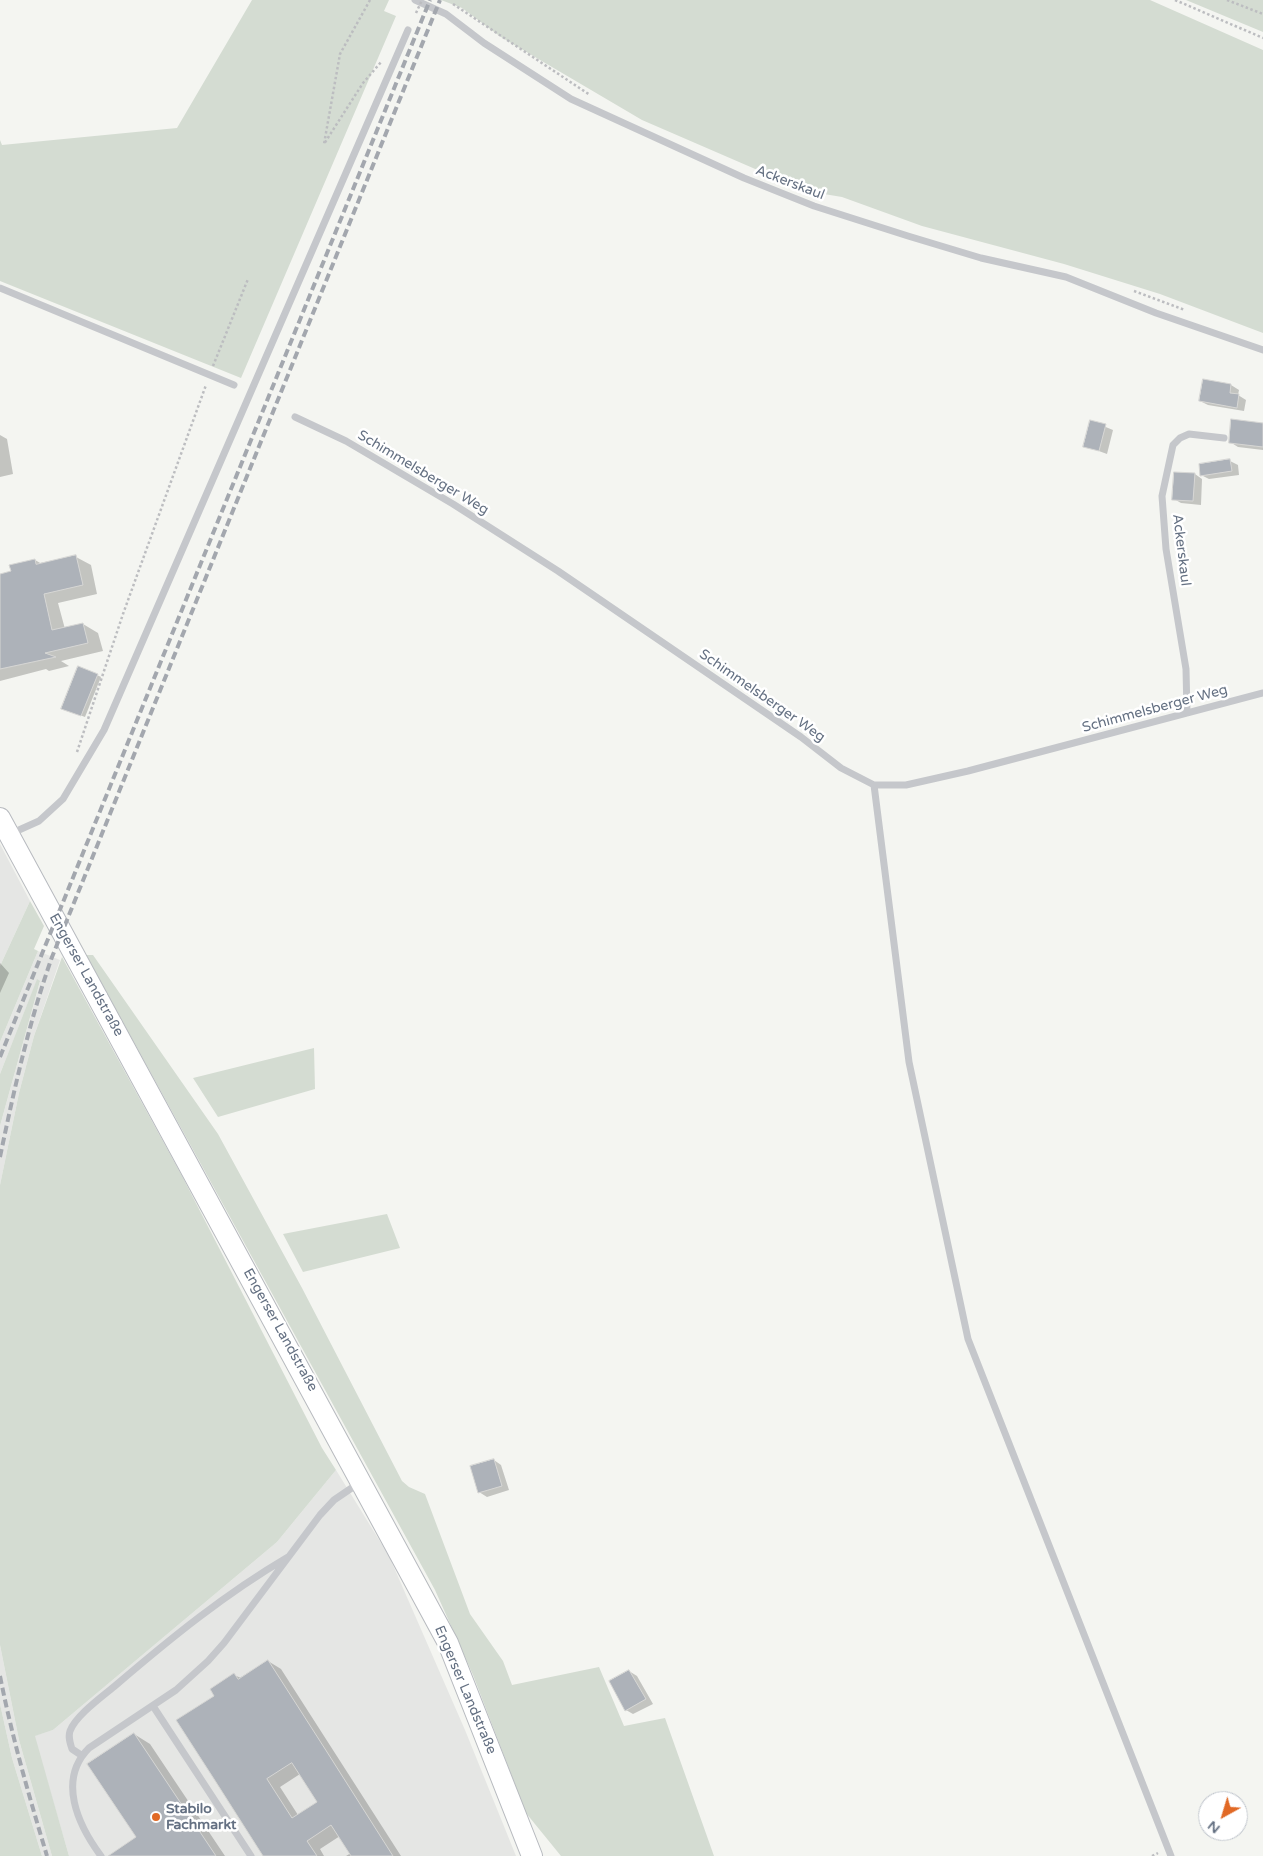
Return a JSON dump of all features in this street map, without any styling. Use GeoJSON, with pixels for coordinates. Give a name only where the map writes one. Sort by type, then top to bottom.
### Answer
{"type":"FeatureCollection","features":[{"type":"Feature","properties":{"kind":"main road","name":"Engerser Landstraße"},"geometry":{"type":"LineString","coordinates":[[5,826],[362,1481],[448,1643],[532,1856]]}},
{"type":"Feature","properties":{"kind":"lane","name":"Ackerskaul"},"geometry":{"type":"LineString","coordinates":[[415,0],[446,14],[484,43],[571,99],[744,178],[814,206],[908,236],[981,258],[1066,277],[1156,313],[1263,350]]}},
{"type":"Feature","properties":{"kind":"lane"},"geometry":{"type":"LineString","coordinates":[[5,826],[39,821],[63,799],[104,730],[408,30]]}},
{"type":"Feature","properties":{"kind":"lane"},"geometry":{"type":"LineString","coordinates":[[0,288],[234,385]]}},
{"type":"Feature","properties":{"kind":"lane","name":"Schimmelsberger Weg"},"geometry":{"type":"LineString","coordinates":[[295,416],[346,441],[453,504],[558,571],[801,737],[841,768],[874,785],[906,785],[968,771],[1263,693]]}},
{"type":"Feature","properties":{"kind":"lane","name":"Ackerskaul"},"geometry":{"type":"LineString","coordinates":[[1187,713],[1186,669],[1166,550],[1162,496],[1173,445],[1180,438],[1189,434],[1224,438]]}},
{"type":"Feature","properties":{"kind":"lane"},"geometry":{"type":"LineString","coordinates":[[874,785],[909,1062],[968,1339],[1171,1856]]}},
{"type":"Feature","properties":{"kind":"lane"},"geometry":{"type":"LineString","coordinates":[[101,1856],[86,1835],[74,1807],[74,1772],[82,1755],[89,1748],[191,1679],[208,1661],[334,1500],[362,1481]]}},
{"type":"Feature","properties":{"kind":"lane"},"geometry":{"type":"LineString","coordinates":[[82,1755],[72,1749],[69,1738],[70,1730],[93,1705],[161,1647],[229,1593],[290,1556]]}},
{"type":"Feature","properties":{"kind":"lane"},"geometry":{"type":"LineString","coordinates":[[153,1706],[251,1856]]}},
{"type":"Feature","properties":{"kind":"path"},"geometry":{"type":"LineString","coordinates":[[370,0],[340,54],[324,144],[363,83],[385,57]]}},
{"type":"Feature","properties":{"kind":"path"},"geometry":{"type":"LineString","coordinates":[[416,13],[422,0]]}},
{"type":"Feature","properties":{"kind":"path"},"geometry":{"type":"LineString","coordinates":[[445,0],[462,8],[595,98]]}},
{"type":"Feature","properties":{"kind":"path"},"geometry":{"type":"LineString","coordinates":[[1175,0],[1263,38]]}},
{"type":"Feature","properties":{"kind":"path"},"geometry":{"type":"LineString","coordinates":[[1228,0],[1263,14]]}},
{"type":"Feature","properties":{"kind":"path"},"geometry":{"type":"LineString","coordinates":[[76,756],[116,634],[210,375],[248,279]]}},
{"type":"Feature","properties":{"kind":"path"},"geometry":{"type":"LineString","coordinates":[[1129,289],[1192,312]]}},
{"type":"Feature","properties":{"kind":"shaded area"},"geometry":{"type":"Polygon","coordinates":[[[252,0],[389,0],[384,11],[396,16],[241,378],[0,281],[0,140],[2,145],[177,128],[252,0]]]}},
{"type":"Feature","properties":{"kind":"shaded area"},"geometry":{"type":"Polygon","coordinates":[[[441,0],[1150,0],[1263,50],[1263,333],[1160,294],[1064,264],[922,226],[842,197],[806,191],[642,120],[501,37],[462,8],[441,0]]]}},
{"type":"Feature","properties":{"kind":"shaded area"},"geometry":{"type":"Polygon","coordinates":[[[1186,0],[1263,0],[1263,32],[1186,0]]]}},
{"type":"Feature","properties":{"kind":"shaded area"},"geometry":{"type":"Polygon","coordinates":[[[0,844],[30,901],[0,966],[0,844]]]}},
{"type":"Feature","properties":{"kind":"shaded area"},"geometry":{"type":"Polygon","coordinates":[[[30,901],[44,926],[34,949],[38,951],[0,1042],[0,966],[30,901]]]}},
{"type":"Feature","properties":{"kind":"shaded area"},"geometry":{"type":"Polygon","coordinates":[[[38,951],[60,960],[34,1036],[19,1093],[0,1185],[0,1126],[40,982],[37,980],[0,1074],[0,1042],[38,951]]]}},
{"type":"Feature","properties":{"kind":"shaded area"},"geometry":{"type":"Polygon","coordinates":[[[86,955],[93,955],[218,1134],[302,1288],[402,1481],[409,1487],[425,1494],[470,1614],[503,1661],[512,1685],[599,1667],[624,1726],[665,1718],[714,1856],[561,1856],[526,1813],[473,1675],[435,1590],[86,955]]]}},
{"type":"Feature","properties":{"kind":"shaded area"},"geometry":{"type":"Polygon","coordinates":[[[62,957],[182,1176],[322,1448],[336,1470],[277,1542],[53,1730],[35,1736],[69,1856],[52,1856],[19,1740],[0,1645],[0,1185],[19,1093],[34,1036],[62,957]]]}},
{"type":"Feature","properties":{"kind":"shaded area"},"geometry":{"type":"Polygon","coordinates":[[[37,979],[40,981],[0,1126],[0,1074],[37,979]]]}},
{"type":"Feature","properties":{"kind":"shaded area"},"geometry":{"type":"Polygon","coordinates":[[[314,1048],[315,1089],[218,1117],[193,1078],[314,1048]]]}},
{"type":"Feature","properties":{"kind":"shaded area"},"geometry":{"type":"Polygon","coordinates":[[[387,1214],[400,1248],[303,1272],[283,1234],[387,1214]]]}},
{"type":"Feature","properties":{"kind":"shaded area"},"geometry":{"type":"Polygon","coordinates":[[[336,1470],[389,1556],[465,1730],[516,1856],[69,1856],[34,1736],[53,1730],[277,1542],[336,1470]]]}},
{"type":"Feature","properties":{"kind":"shaded area"},"geometry":{"type":"Polygon","coordinates":[[[0,1645],[19,1740],[52,1856],[42,1856],[12,1758],[0,1704],[0,1645]]]}},
{"type":"Feature","properties":{"kind":"shaded area"},"geometry":{"type":"Polygon","coordinates":[[[0,1704],[12,1758],[42,1856],[0,1856],[0,1704]]]}},
{"type":"Feature","properties":{"kind":"building"},"geometry":{"type":"Polygon","coordinates":[[[1203,379],[1231,384],[1230,393],[1239,394],[1237,408],[1199,401],[1203,379]]]}},
{"type":"Feature","properties":{"kind":"building"},"geometry":{"type":"Polygon","coordinates":[[[1231,419],[1263,423],[1263,447],[1229,443],[1231,419]]]}},
{"type":"Feature","properties":{"kind":"building"},"geometry":{"type":"Polygon","coordinates":[[[1090,420],[1106,424],[1099,451],[1083,447],[1090,420]]]}},
{"type":"Feature","properties":{"kind":"building"},"geometry":{"type":"Polygon","coordinates":[[[1230,459],[1232,471],[1200,476],[1199,464],[1230,459]]]}},
{"type":"Feature","properties":{"kind":"building"},"geometry":{"type":"Polygon","coordinates":[[[1174,472],[1195,473],[1193,501],[1172,500],[1174,472]]]}},
{"type":"Feature","properties":{"kind":"building"},"geometry":{"type":"Polygon","coordinates":[[[76,555],[83,585],[44,594],[52,630],[83,623],[88,643],[45,653],[56,657],[0,669],[0,574],[11,571],[9,565],[35,559],[36,564],[76,555]]]}},
{"type":"Feature","properties":{"kind":"building"},"geometry":{"type":"Polygon","coordinates":[[[78,666],[98,674],[81,716],[61,709],[78,666]]]}},
{"type":"Feature","properties":{"kind":"building"},"geometry":{"type":"Polygon","coordinates":[[[494,1459],[502,1486],[478,1493],[470,1466],[494,1459]]]}},
{"type":"Feature","properties":{"kind":"building"},"geometry":{"type":"Polygon","coordinates":[[[268,1660],[393,1856],[351,1856],[331,1825],[307,1841],[317,1856],[263,1856],[176,1720],[214,1696],[210,1689],[234,1673],[238,1679],[268,1660]],[[292,1763],[267,1779],[292,1818],[317,1802],[292,1763]]]}},
{"type":"Feature","properties":{"kind":"building"},"geometry":{"type":"Polygon","coordinates":[[[629,1670],[646,1699],[625,1711],[609,1681],[629,1670]]]}},
{"type":"Feature","properties":{"kind":"building","name":"Stabilo Fachmarkt"},"geometry":{"type":"Polygon","coordinates":[[[134,1733],[216,1856],[108,1856],[136,1837],[87,1764],[134,1733]]]}},
{"type":"Feature","properties":{"kind":"railway"},"geometry":{"type":"LineString","coordinates":[[0,1057],[430,0]]}},
{"type":"Feature","properties":{"kind":"railway"},"geometry":{"type":"LineString","coordinates":[[0,1157],[29,1031],[52,957],[440,0]]}},
{"type":"Feature","properties":{"kind":"railway"},"geometry":{"type":"LineString","coordinates":[[0,1676],[21,1766],[47,1856]]}},
{"type":"Feature","properties":{"kind":"place","name":"Stabilo Fachmarkt"},"geometry":{"type":"Point","coordinates":[156,1817]}}]}
